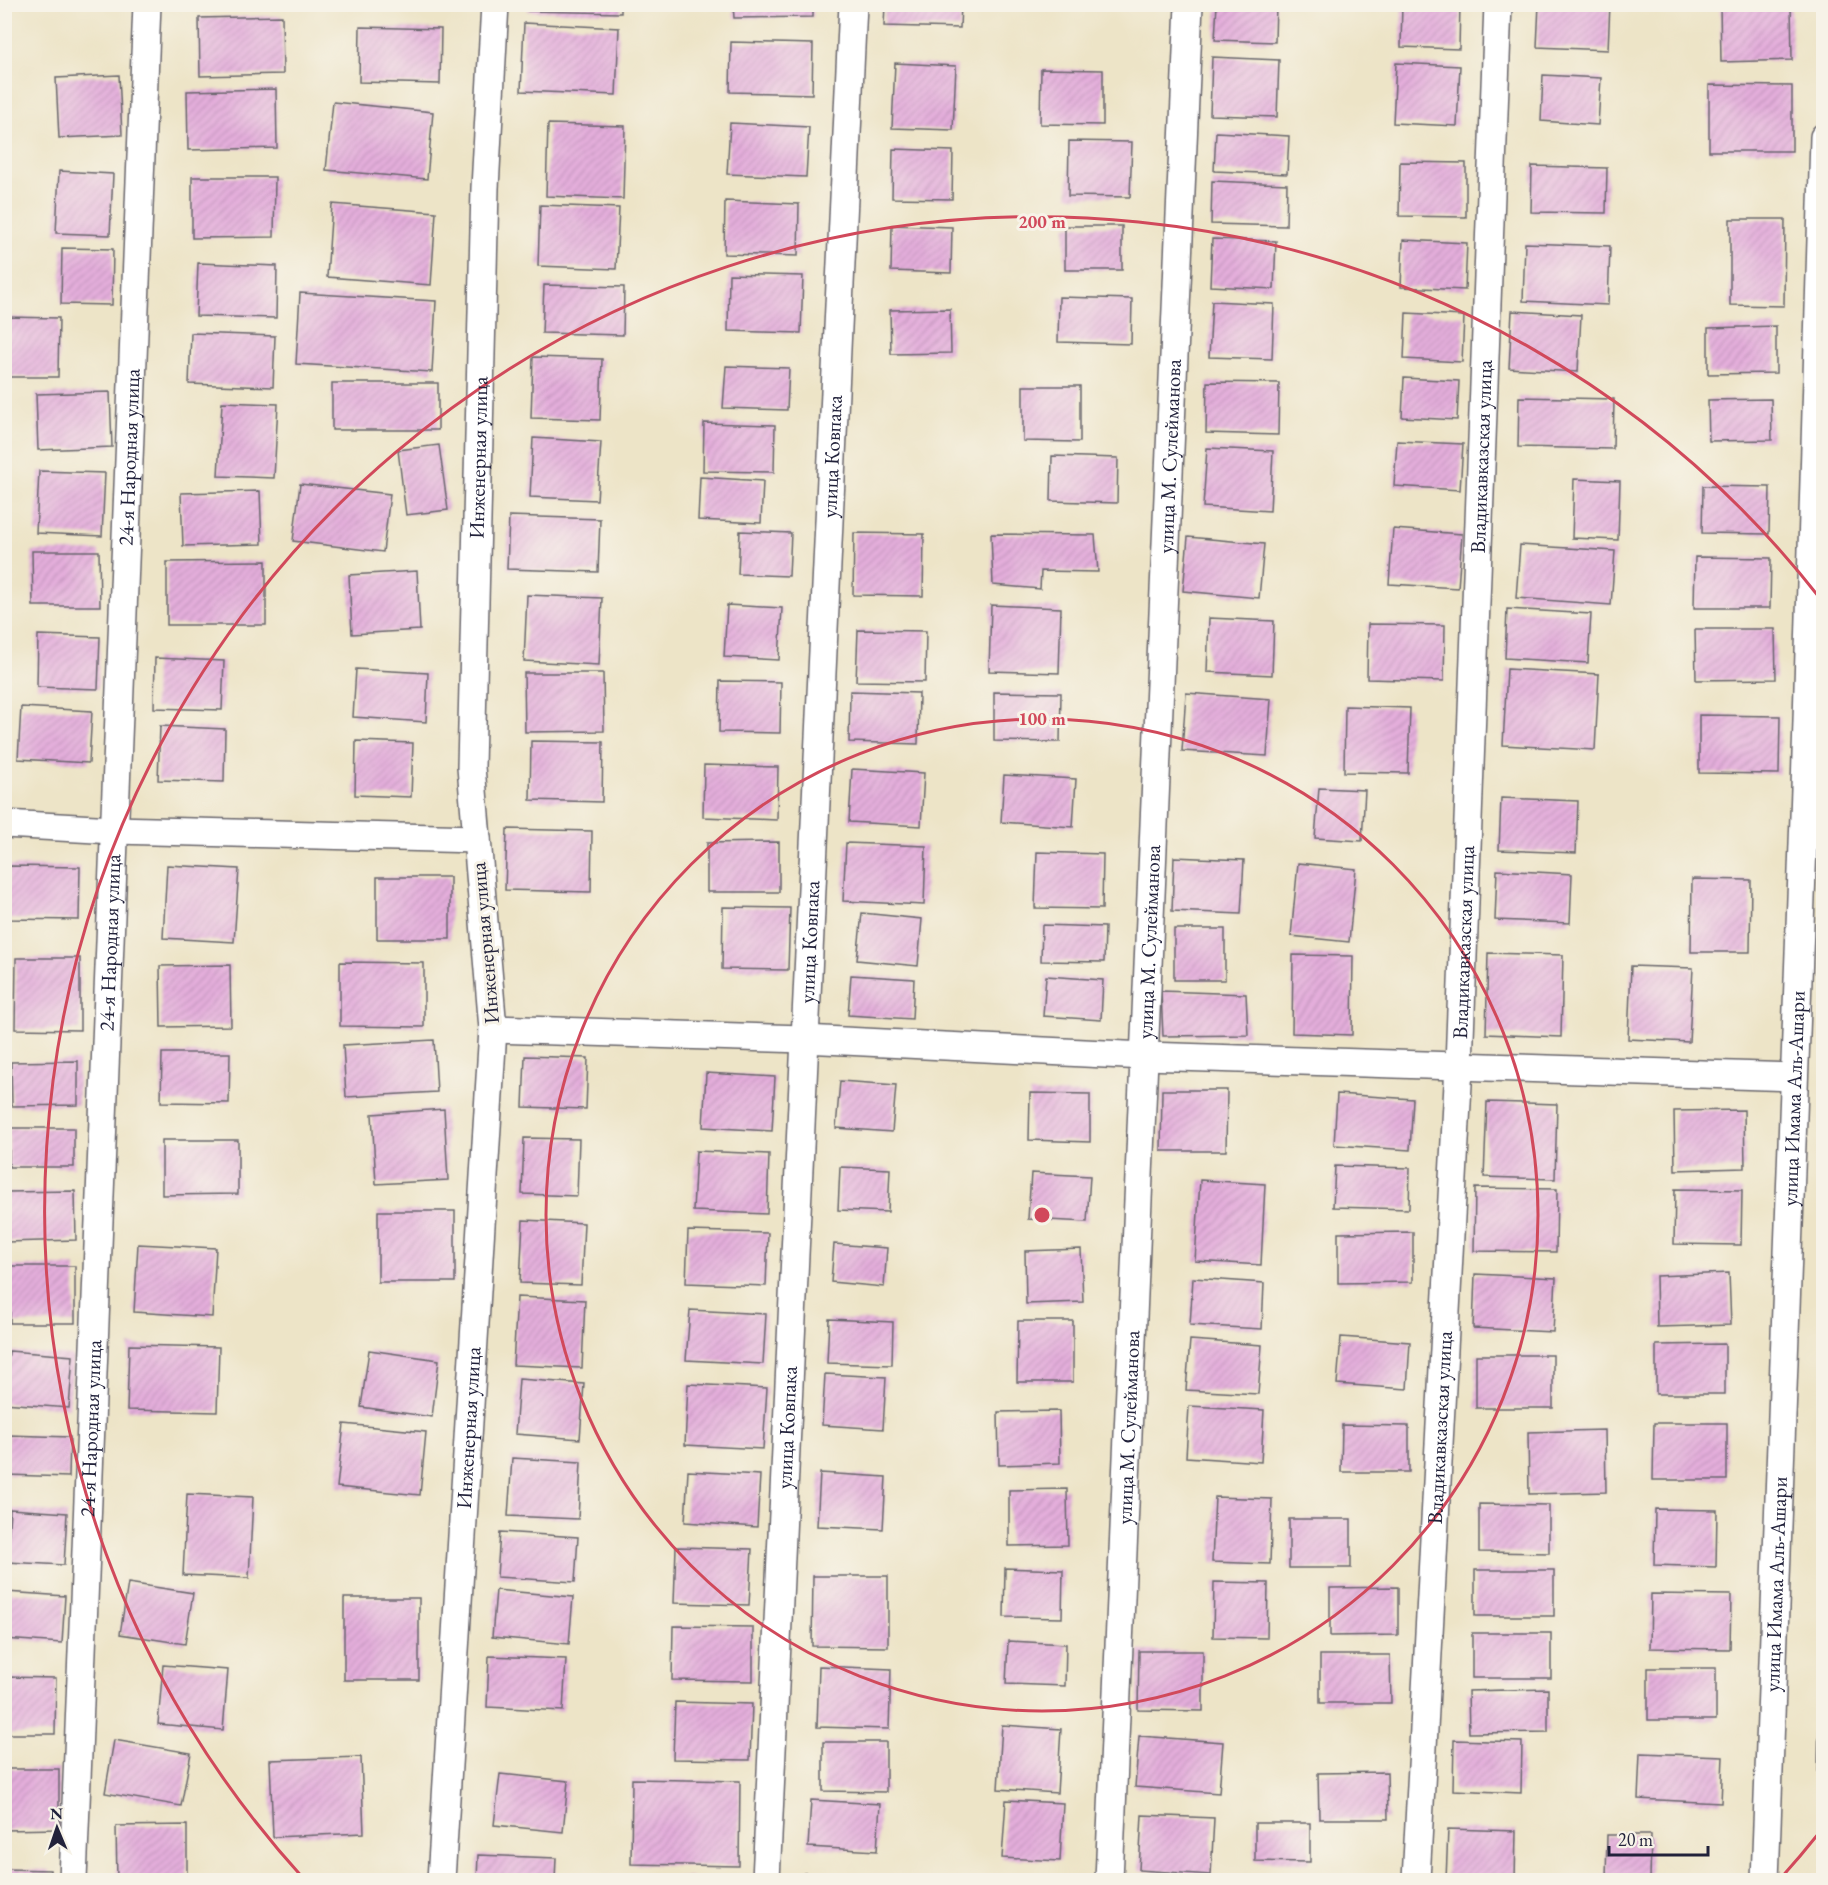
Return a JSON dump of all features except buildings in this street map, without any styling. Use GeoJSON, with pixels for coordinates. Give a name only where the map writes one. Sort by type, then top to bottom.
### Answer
{"type":"FeatureCollection","features":[{"type":"Feature","properties":{"kind":"street","name":"24-я Народная улица"},"geometry":{"type":"LineString","coordinates":[[73,1881],[147,4]]}},
{"type":"Feature","properties":{"kind":"street","name":"Инженерная улица"},"geometry":{"type":"LineString","coordinates":[[441,1881],[493,1029],[471,767],[485,188],[495,4]]}},
{"type":"Feature","properties":{"kind":"street","name":"улица Ковпака"},"geometry":{"type":"LineString","coordinates":[[766,1881],[852,4]]}},
{"type":"Feature","properties":{"kind":"street","name":"улица М. Сулейманова"},"geometry":{"type":"LineString","coordinates":[[1109,1881],[1190,4]]}},
{"type":"Feature","properties":{"kind":"street","name":"Владикавказская улица"},"geometry":{"type":"LineString","coordinates":[[1416,1881],[1459,1065],[1498,4]]}},
{"type":"Feature","properties":{"kind":"street","name":"улица Имама Аль-Ашари"},"geometry":{"type":"LineString","coordinates":[[1765,1881],[1806,777],[1824,137]]}},
{"type":"Feature","properties":{"kind":"street"},"geometry":{"type":"LineString","coordinates":[[4,824],[114,830],[477,839]]}},
{"type":"Feature","properties":{"kind":"street"},"geometry":{"type":"LineString","coordinates":[[493,1029],[804,1040],[1145,1056],[1794,1077]]}}]}
